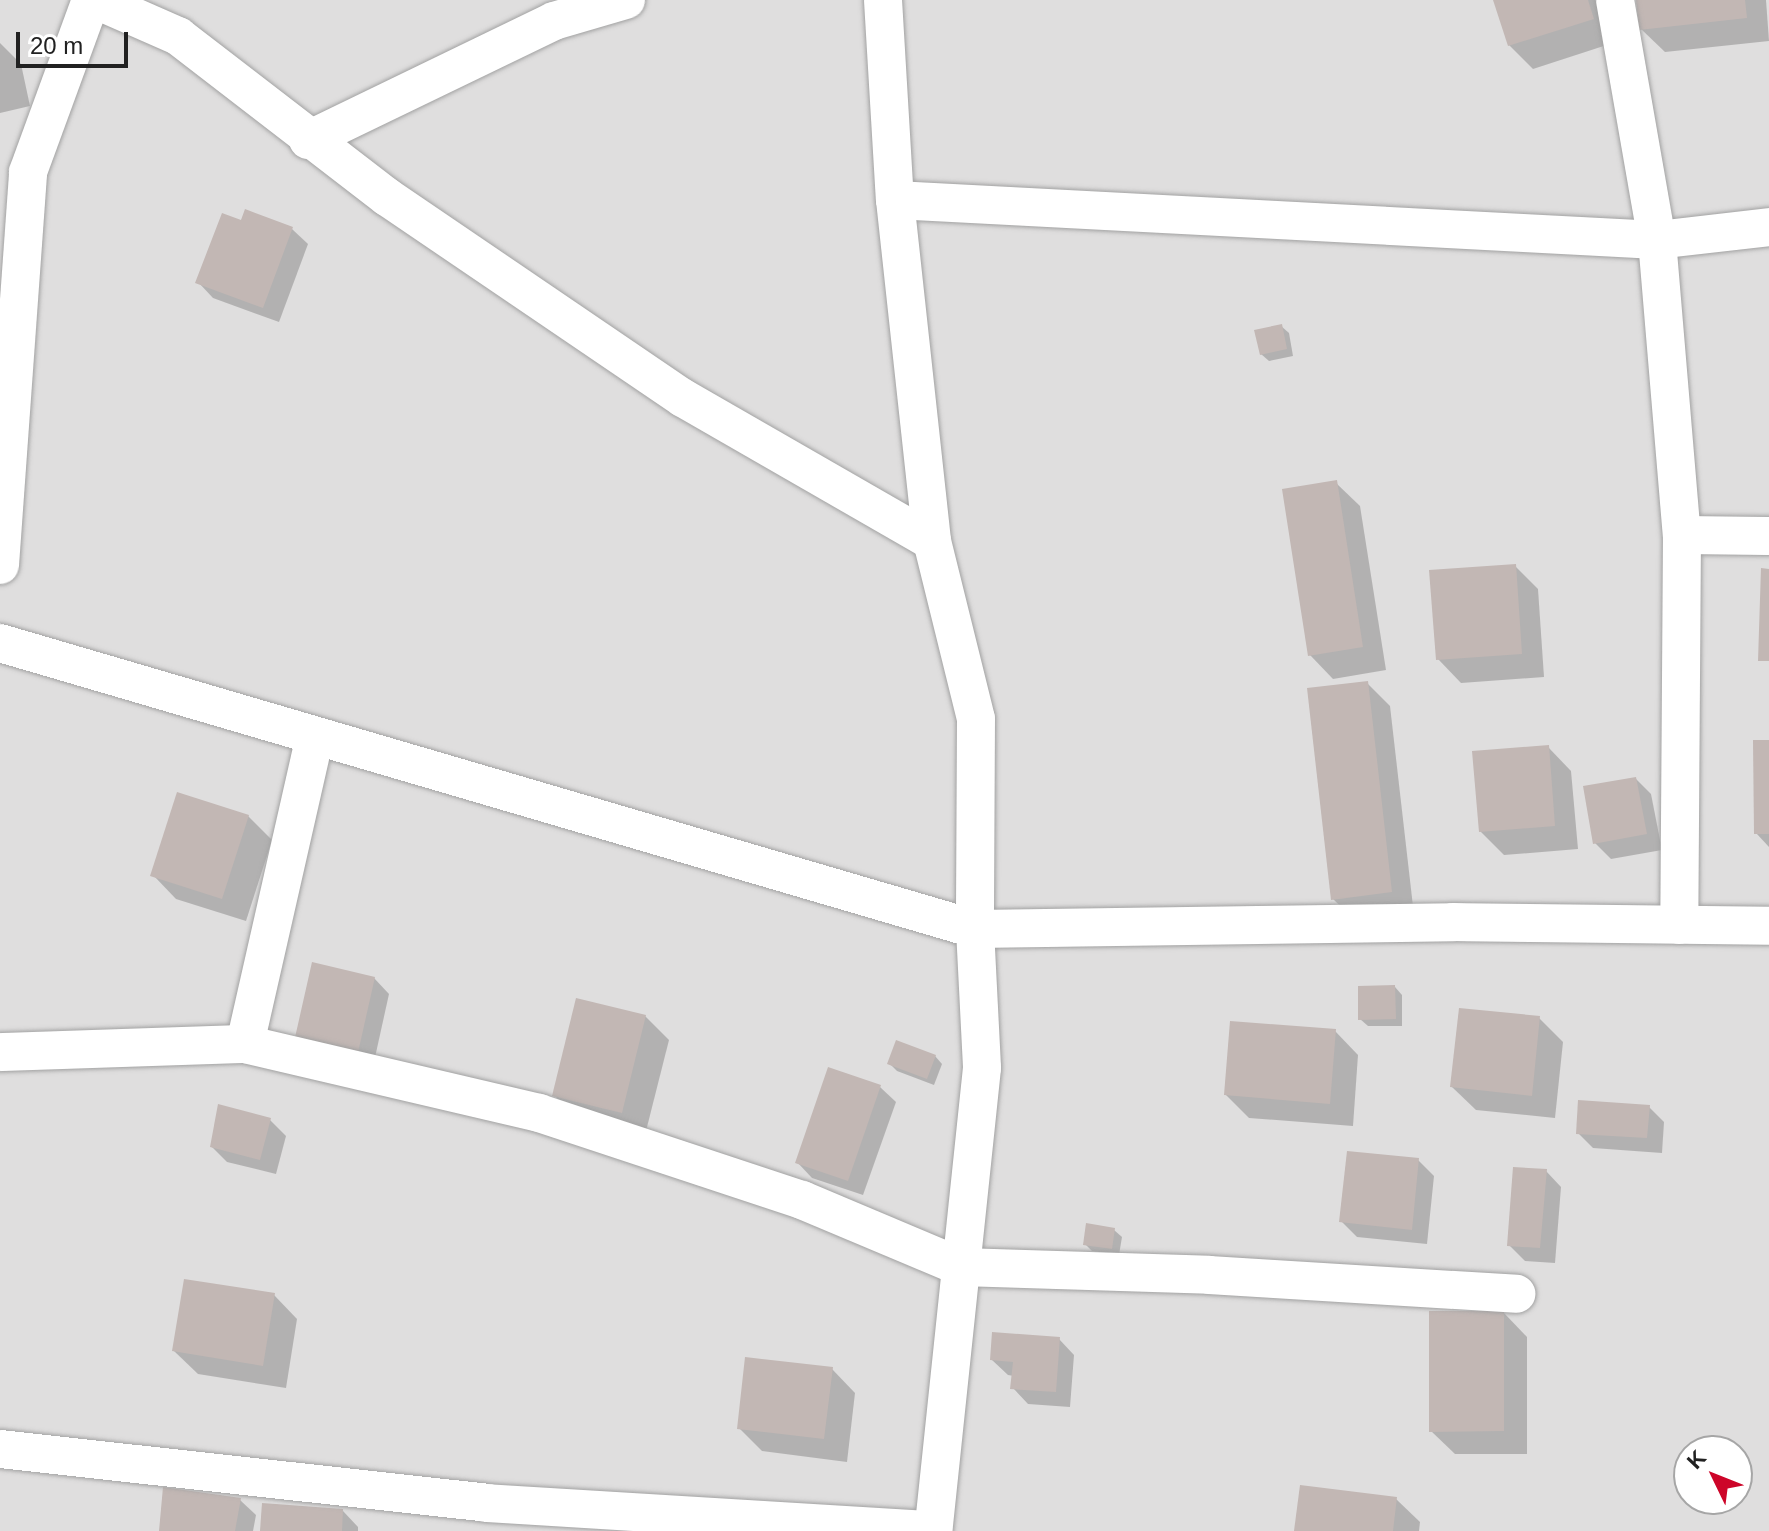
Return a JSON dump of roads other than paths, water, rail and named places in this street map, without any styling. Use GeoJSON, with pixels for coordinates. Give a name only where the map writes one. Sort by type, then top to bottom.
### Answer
{"type":"FeatureCollection","features":[{"type":"Feature","properties":{"kind":"street"},"geometry":{"type":"LineString","coordinates":[[0,565],[14,175],[94,0],[175,18],[308,140],[683,398],[932,541]]}},
{"type":"Feature","properties":{"kind":"street"},"geometry":{"type":"LineString","coordinates":[[308,140],[552,11],[626,0]]}},
{"type":"Feature","properties":{"kind":"street"},"geometry":{"type":"LineString","coordinates":[[0,1449],[486,1503],[933,1530],[982,1068],[975,929],[976,719],[932,541],[895,200],[883,0]]}},
{"type":"Feature","properties":{"kind":"street"},"geometry":{"type":"LineString","coordinates":[[1615,0],[1657,240],[1682,535],[1679,925]]}},
{"type":"Feature","properties":{"kind":"street"},"geometry":{"type":"LineString","coordinates":[[895,200],[1657,240],[1769,227]]}},
{"type":"Feature","properties":{"kind":"street"},"geometry":{"type":"LineString","coordinates":[[1682,535],[1769,536]]}},
{"type":"Feature","properties":{"kind":"street"},"geometry":{"type":"LineString","coordinates":[[0,643],[975,929],[1453,922],[1769,926]]}},
{"type":"Feature","properties":{"kind":"street"},"geometry":{"type":"LineString","coordinates":[[245,1044],[315,737]]}},
{"type":"Feature","properties":{"kind":"street"},"geometry":{"type":"LineString","coordinates":[[0,1052],[245,1044],[539,1113],[802,1200],[961,1267],[1209,1275],[1516,1294]]}}]}
